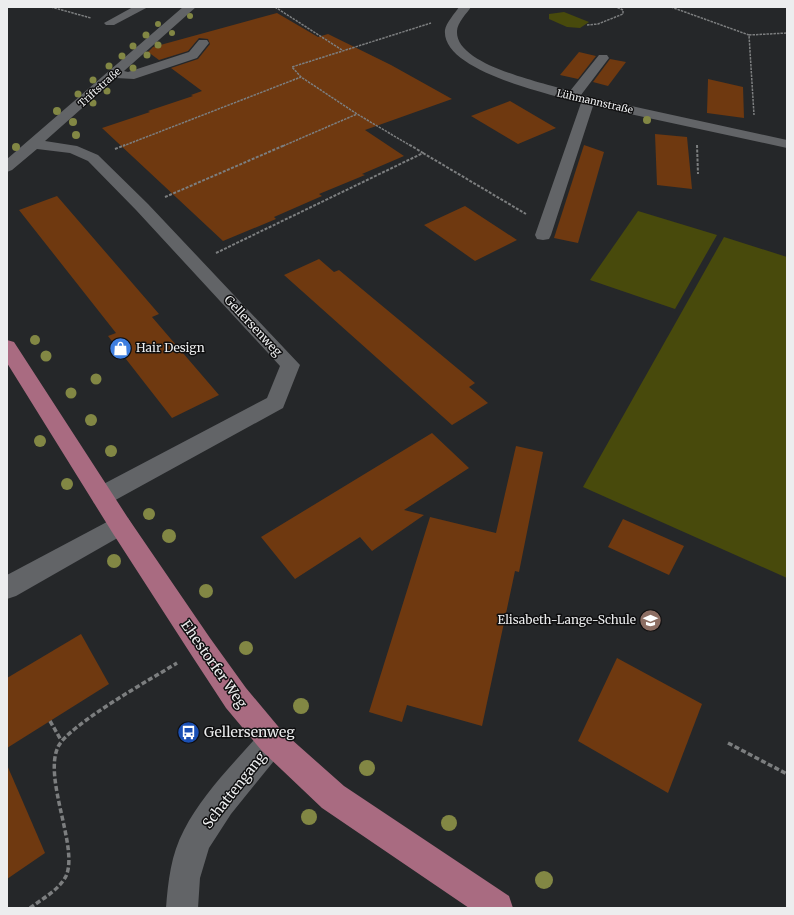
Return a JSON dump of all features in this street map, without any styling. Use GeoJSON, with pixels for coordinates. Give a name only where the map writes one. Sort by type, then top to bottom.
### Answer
{"type":"FeatureCollection","features":[{"type":"Feature","properties":{"kind":"main road","name":"Ehestorfer Weg"},"geometry":{"type":"LineString","coordinates":[[7,347],[120,525],[201,647],[236,698],[272,741],[333,797],[497,908]]}},
{"type":"Feature","properties":{"kind":"street"},"geometry":{"type":"LineString","coordinates":[[110,23],[142,7]]}},
{"type":"Feature","properties":{"kind":"street","name":"Triftstraße"},"geometry":{"type":"LineString","coordinates":[[7,167],[190,7]]}},
{"type":"Feature","properties":{"kind":"street","name":"Lühmannstraße"},"geometry":{"type":"LineString","coordinates":[[465,7],[451,29],[452,41],[461,53],[493,72],[588,101],[756,136],[787,144]]}},
{"type":"Feature","properties":{"kind":"street"},"geometry":{"type":"LineString","coordinates":[[113,74],[129,76],[193,55],[203,43]]}},
{"type":"Feature","properties":{"kind":"street"},"geometry":{"type":"LineString","coordinates":[[572,97],[603,58]]}},
{"type":"Feature","properties":{"kind":"street"},"geometry":{"type":"LineString","coordinates":[[544,231],[588,101]]}},
{"type":"Feature","properties":{"kind":"street","name":"Gellersenweg"},"geometry":{"type":"LineString","coordinates":[[35,144],[69,149],[87,154],[93,158],[142,207],[290,365],[276,403],[102,496]]}},
{"type":"Feature","properties":{"kind":"street"},"geometry":{"type":"LineString","coordinates":[[7,588],[120,525]]}},
{"type":"Feature","properties":{"kind":"street","name":"Schattengang"},"geometry":{"type":"LineString","coordinates":[[182,908],[184,878],[196,842],[220,803],[272,741]]}},
{"type":"Feature","properties":{"kind":"path"},"geometry":{"type":"LineString","coordinates":[[51,7],[110,23]]}},
{"type":"Feature","properties":{"kind":"path"},"geometry":{"type":"LineString","coordinates":[[275,7],[342,50]]}},
{"type":"Feature","properties":{"kind":"path"},"geometry":{"type":"LineString","coordinates":[[587,25],[598,24],[623,14],[623,10],[616,7]]}},
{"type":"Feature","properties":{"kind":"path"},"geometry":{"type":"LineString","coordinates":[[671,7],[749,35],[787,33]]}},
{"type":"Feature","properties":{"kind":"path"},"geometry":{"type":"LineString","coordinates":[[68,12],[72,10]]}},
{"type":"Feature","properties":{"kind":"path"},"geometry":{"type":"LineString","coordinates":[[457,18],[422,24],[292,67],[301,77],[357,114],[423,153],[544,231]]}},
{"type":"Feature","properties":{"kind":"path"},"geometry":{"type":"LineString","coordinates":[[749,35],[756,136]]}},
{"type":"Feature","properties":{"kind":"path"},"geometry":{"type":"LineString","coordinates":[[93,158],[301,77]]}},
{"type":"Feature","properties":{"kind":"path"},"geometry":{"type":"LineString","coordinates":[[142,207],[357,114]]}},
{"type":"Feature","properties":{"kind":"path"},"geometry":{"type":"LineString","coordinates":[[696,124],[698,174]]}},
{"type":"Feature","properties":{"kind":"path"},"geometry":{"type":"LineString","coordinates":[[195,264],[423,153]]}},
{"type":"Feature","properties":{"kind":"path"},"geometry":{"type":"LineString","coordinates":[[30,908],[58,885],[66,875],[68,866],[68,852],[55,768],[56,754],[61,740],[75,729],[201,647]]}},
{"type":"Feature","properties":{"kind":"path"},"geometry":{"type":"LineString","coordinates":[[50,721],[61,740]]}},
{"type":"Feature","properties":{"kind":"path"},"geometry":{"type":"LineString","coordinates":[[728,743],[787,774]]}},
{"type":"Feature","properties":{"kind":"shaded area"},"geometry":{"type":"Polygon","coordinates":[[[564,12],[589,22],[580,28],[567,27],[549,19],[549,14],[564,12]]]}},
{"type":"Feature","properties":{"kind":"shaded area"},"geometry":{"type":"Polygon","coordinates":[[[638,211],[717,235],[675,309],[590,280],[638,211]]]}},
{"type":"Feature","properties":{"kind":"shaded area"},"geometry":{"type":"Polygon","coordinates":[[[724,237],[787,257],[787,578],[583,487],[724,237]]]}},
{"type":"Feature","properties":{"kind":"building"},"geometry":{"type":"Polygon","coordinates":[[[277,13],[318,37],[328,34],[391,65],[452,99],[365,130],[404,156],[362,174],[365,175],[319,194],[322,196],[274,217],[276,219],[223,241],[102,128],[150,112],[148,111],[193,96],[191,95],[202,91],[171,68],[198,59],[210,44],[208,39],[199,38],[188,51],[159,60],[148,52],[153,47],[277,13]]]}},
{"type":"Feature","properties":{"kind":"building"},"geometry":{"type":"Polygon","coordinates":[[[579,52],[596,56],[578,79],[560,75],[579,52]]]}},
{"type":"Feature","properties":{"kind":"building"},"geometry":{"type":"Polygon","coordinates":[[[610,59],[626,62],[608,86],[593,82],[610,59]]]}},
{"type":"Feature","properties":{"kind":"building"},"geometry":{"type":"Polygon","coordinates":[[[708,79],[743,87],[744,118],[707,113],[708,79]]]}},
{"type":"Feature","properties":{"kind":"building"},"geometry":{"type":"Polygon","coordinates":[[[510,101],[556,128],[518,144],[471,116],[510,101]]]}},
{"type":"Feature","properties":{"kind":"building"},"geometry":{"type":"Polygon","coordinates":[[[655,134],[687,137],[692,189],[657,185],[655,134]]]}},
{"type":"Feature","properties":{"kind":"building"},"geometry":{"type":"Polygon","coordinates":[[[584,145],[604,152],[578,243],[554,238],[584,145]]]}},
{"type":"Feature","properties":{"kind":"building"},"geometry":{"type":"Polygon","coordinates":[[[57,196],[159,314],[152,317],[219,395],[172,418],[108,336],[116,333],[19,210],[57,196]]]}},
{"type":"Feature","properties":{"kind":"building"},"geometry":{"type":"Polygon","coordinates":[[[465,206],[517,240],[475,261],[424,225],[465,206]]]}},
{"type":"Feature","properties":{"kind":"building"},"geometry":{"type":"Polygon","coordinates":[[[319,259],[334,272],[339,270],[475,383],[469,387],[488,403],[452,425],[284,275],[319,259]]]}},
{"type":"Feature","properties":{"kind":"building"},"geometry":{"type":"Polygon","coordinates":[[[432,433],[469,468],[404,510],[424,515],[372,551],[360,537],[295,579],[261,537],[432,433]]]}},
{"type":"Feature","properties":{"kind":"building"},"geometry":{"type":"Polygon","coordinates":[[[516,446],[543,452],[519,572],[515,571],[482,726],[407,705],[402,722],[369,712],[430,517],[496,533],[516,446]]]}},
{"type":"Feature","properties":{"kind":"building"},"geometry":{"type":"Polygon","coordinates":[[[623,519],[684,546],[669,575],[608,547],[623,519]]]}},
{"type":"Feature","properties":{"kind":"building"},"geometry":{"type":"Polygon","coordinates":[[[81,634],[109,684],[7,748],[7,678],[81,634]]]}},
{"type":"Feature","properties":{"kind":"building"},"geometry":{"type":"Polygon","coordinates":[[[617,658],[702,704],[668,793],[578,741],[617,658]]]}},
{"type":"Feature","properties":{"kind":"building"},"geometry":{"type":"Polygon","coordinates":[[[7,765],[45,853],[7,879],[7,765]]]}},
{"type":"Feature","properties":{"kind":"place","name":"Hair Design"},"geometry":{"type":"Point","coordinates":[121,348]}},
{"type":"Feature","properties":{"kind":"place","name":"Elisabeth-Lange-Schule"},"geometry":{"type":"Point","coordinates":[651,620]}},
{"type":"Feature","properties":{"kind":"place","name":"Gellersenweg"},"geometry":{"type":"Point","coordinates":[189,732]}}]}
